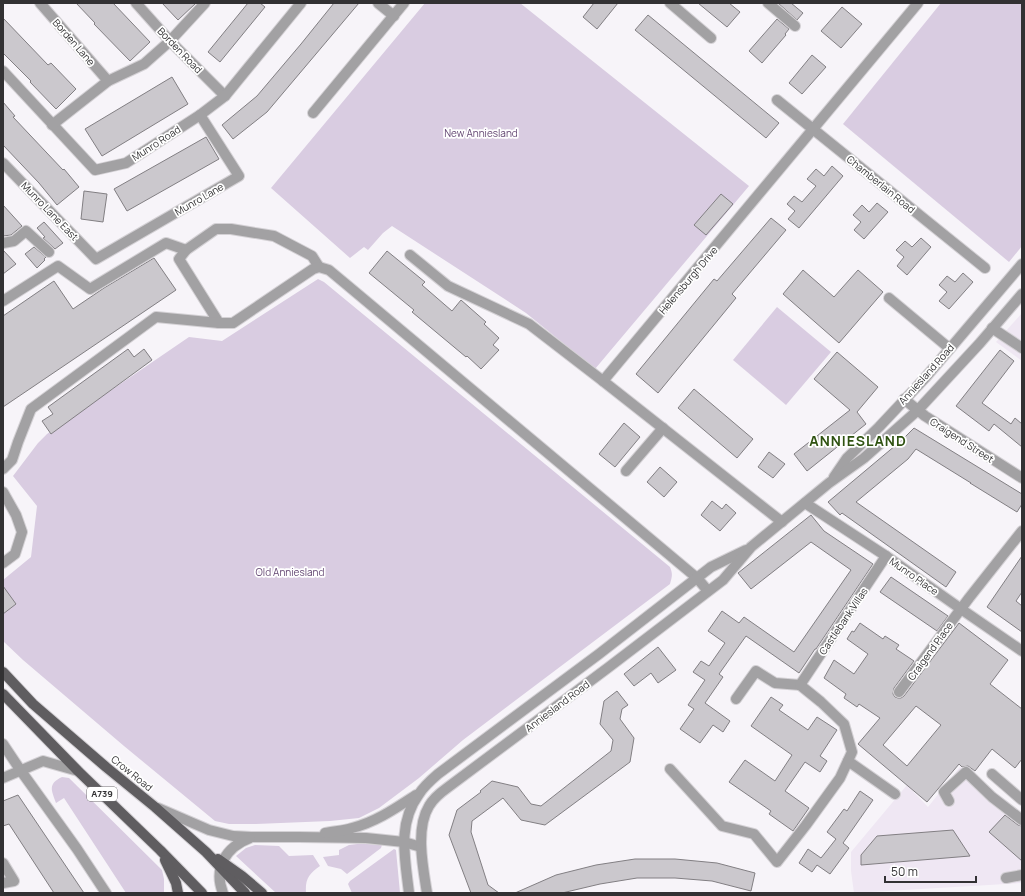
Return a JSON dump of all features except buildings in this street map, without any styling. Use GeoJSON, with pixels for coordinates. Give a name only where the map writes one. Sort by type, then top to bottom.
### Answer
{"type":"FeatureCollection","features":[{"type":"Feature","properties":{"kind":"main road","name":"Crow Road"},"geometry":{"type":"LineString","coordinates":[[3,672],[33,704],[221,865],[245,893]]}},
{"type":"Feature","properties":{"kind":"main road","name":"A739"},"geometry":{"type":"LineString","coordinates":[[3,694],[78,771],[202,893]]}},
{"type":"Feature","properties":{"kind":"main road"},"geometry":{"type":"LineString","coordinates":[[160,850],[176,884],[178,893]]}},
{"type":"Feature","properties":{"kind":"main road"},"geometry":{"type":"LineString","coordinates":[[221,865],[242,876],[262,893]]}},
{"type":"Feature","properties":{"kind":"street","name":"Borden Lane"},"geometry":{"type":"LineString","coordinates":[[40,3],[108,81]]}},
{"type":"Feature","properties":{"kind":"street","name":"Borden Road"},"geometry":{"type":"LineString","coordinates":[[136,3],[170,41],[225,96]]}},
{"type":"Feature","properties":{"kind":"street"},"geometry":{"type":"LineString","coordinates":[[52,125],[108,81],[144,64],[170,41],[205,3]]}},
{"type":"Feature","properties":{"kind":"street","name":"Munro Road"},"geometry":{"type":"LineString","coordinates":[[3,71],[95,170],[126,164],[200,115],[225,96],[301,3]]}},
{"type":"Feature","properties":{"kind":"street"},"geometry":{"type":"LineString","coordinates":[[378,3],[394,16]]}},
{"type":"Feature","properties":{"kind":"street"},"geometry":{"type":"LineString","coordinates":[[313,112],[404,3]]}},
{"type":"Feature","properties":{"kind":"street"},"geometry":{"type":"LineString","coordinates":[[670,3],[711,38]]}},
{"type":"Feature","properties":{"kind":"street"},"geometry":{"type":"LineString","coordinates":[[768,3],[795,26]]}},
{"type":"Feature","properties":{"kind":"street","name":"Helensburgh Drive"},"geometry":{"type":"LineString","coordinates":[[603,381],[918,3]]}},
{"type":"Feature","properties":{"kind":"street","name":"Chamberlain Road"},"geometry":{"type":"LineString","coordinates":[[777,100],[985,268]]}},
{"type":"Feature","properties":{"kind":"street","name":"Munro Lane"},"geometry":{"type":"LineString","coordinates":[[96,259],[239,176],[200,115]]}},
{"type":"Feature","properties":{"kind":"street","name":"Munro Lane East"},"geometry":{"type":"LineString","coordinates":[[3,163],[96,259]]}},
{"type":"Feature","properties":{"kind":"street"},"geometry":{"type":"LineString","coordinates":[[219,323],[179,260],[186,250],[216,229],[231,229],[274,236],[312,256],[319,267]]}},
{"type":"Feature","properties":{"kind":"street"},"geometry":{"type":"LineString","coordinates":[[3,243],[14,241],[26,231],[49,252]]}},
{"type":"Feature","properties":{"kind":"street"},"geometry":{"type":"LineString","coordinates":[[3,301],[58,266],[90,289],[166,243],[186,250]]}},
{"type":"Feature","properties":{"kind":"street"},"geometry":{"type":"LineString","coordinates":[[410,255],[448,286],[529,324],[782,522]]}},
{"type":"Feature","properties":{"kind":"street","name":"Anniesland Road"},"geometry":{"type":"LineString","coordinates":[[829,483],[847,458],[879,427],[924,378],[1022,264]]}},
{"type":"Feature","properties":{"kind":"street"},"geometry":{"type":"LineString","coordinates":[[3,469],[12,460],[31,409],[156,317],[233,323],[313,269],[319,267],[329,270],[696,578],[708,591]]}},
{"type":"Feature","properties":{"kind":"street","name":"Anniesland Road"},"geometry":{"type":"LineString","coordinates":[[427,891],[421,847],[423,825],[426,811],[436,797],[723,580],[751,547],[829,483],[864,458],[918,410],[1022,294]]}},
{"type":"Feature","properties":{"kind":"street"},"geometry":{"type":"LineString","coordinates":[[889,298],[949,348]]}},
{"type":"Feature","properties":{"kind":"street"},"geometry":{"type":"LineString","coordinates":[[992,328],[1022,348]]}},
{"type":"Feature","properties":{"kind":"street","name":"Craigend Street"},"geometry":{"type":"LineString","coordinates":[[904,399],[925,416],[1022,478]]}},
{"type":"Feature","properties":{"kind":"street"},"geometry":{"type":"LineString","coordinates":[[626,471],[663,428]]}},
{"type":"Feature","properties":{"kind":"street"},"geometry":{"type":"LineString","coordinates":[[3,492],[16,515],[22,532],[15,554],[3,563]]}},
{"type":"Feature","properties":{"kind":"street","name":"Munro Place"},"geometry":{"type":"LineString","coordinates":[[804,503],[886,556],[1022,651]]}},
{"type":"Feature","properties":{"kind":"street","name":"Craigend Place"},"geometry":{"type":"LineString","coordinates":[[899,692],[1022,531]]}},
{"type":"Feature","properties":{"kind":"street","name":"Anniesland Road"},"geometry":{"type":"LineString","coordinates":[[409,893],[404,842],[406,822],[412,805],[419,793],[428,783],[599,654],[711,567],[751,547]]}},
{"type":"Feature","properties":{"kind":"street","name":"Castlebank Villas"},"geometry":{"type":"LineString","coordinates":[[800,685],[886,556]]}},
{"type":"Feature","properties":{"kind":"street"},"geometry":{"type":"LineString","coordinates":[[670,769],[722,826],[754,834],[777,862],[840,778],[852,752],[844,724],[821,702],[800,685],[775,683],[756,671],[736,699]]}},
{"type":"Feature","properties":{"kind":"street"},"geometry":{"type":"LineString","coordinates":[[3,744],[106,893]]}},
{"type":"Feature","properties":{"kind":"street"},"geometry":{"type":"LineString","coordinates":[[848,761],[895,794]]}},
{"type":"Feature","properties":{"kind":"street"},"geometry":{"type":"LineString","coordinates":[[3,778],[43,762],[78,771]]}},
{"type":"Feature","properties":{"kind":"street"},"geometry":{"type":"LineString","coordinates":[[949,801],[944,792],[966,772],[992,796],[1022,820]]}},
{"type":"Feature","properties":{"kind":"street"},"geometry":{"type":"LineString","coordinates":[[992,774],[1022,800]]}},
{"type":"Feature","properties":{"kind":"street","name":"Anniesland Road"},"geometry":{"type":"LineString","coordinates":[[298,837],[351,829],[384,816],[419,793]]}},
{"type":"Feature","properties":{"kind":"street"},"geometry":{"type":"LineString","coordinates":[[155,807],[209,830],[233,836],[366,838],[404,842],[421,847]]}},
{"type":"Feature","properties":{"kind":"street"},"geometry":{"type":"LineString","coordinates":[[223,893],[220,879],[221,865],[230,851],[238,844],[251,837]]}},
{"type":"Feature","properties":{"kind":"street"},"geometry":{"type":"LineString","coordinates":[[3,863],[14,881],[3,883]]}},
{"type":"Feature","properties":{"kind":"street"},"geometry":{"type":"LineString","coordinates":[[1006,878],[1022,875]]}},
{"type":"Feature","properties":{"kind":"shaded area"},"geometry":{"type":"Polygon","coordinates":[[[1022,313],[1022,361],[996,342],[1022,313]]]}},
{"type":"Feature","properties":{"kind":"shaded area"},"geometry":{"type":"Polygon","coordinates":[[[960,767],[1022,816],[1022,883],[854,893],[851,871],[851,852],[907,785],[928,807],[960,767]]]}},
{"type":"Feature","properties":{"kind":"green space","name":"New Anniesland"},"geometry":{"type":"Polygon","coordinates":[[[425,3],[520,3],[749,186],[595,369],[526,313],[392,226],[383,233],[368,250],[364,247],[350,258],[271,188],[425,3]]]}},
{"type":"Feature","properties":{"kind":"green space"},"geometry":{"type":"Polygon","coordinates":[[[941,3],[1022,3],[1022,246],[1009,262],[843,124],[941,3]]]}},
{"type":"Feature","properties":{"kind":"green space","name":"Old Anniesland"},"geometry":{"type":"Polygon","coordinates":[[[318,279],[324,282],[670,567],[672,577],[670,584],[463,740],[419,778],[379,808],[359,818],[330,821],[229,824],[215,821],[124,746],[23,660],[3,641],[3,580],[31,557],[37,506],[13,476],[38,443],[47,434],[189,337],[222,341],[318,279]]]}},
{"type":"Feature","properties":{"kind":"green space"},"geometry":{"type":"Polygon","coordinates":[[[777,307],[831,352],[786,405],[733,360],[777,307]]]}},
{"type":"Feature","properties":{"kind":"green space"},"geometry":{"type":"Polygon","coordinates":[[[62,777],[69,778],[162,870],[164,879],[164,893],[126,893],[64,798],[56,803],[52,791],[52,785],[62,777]]]}},
{"type":"Feature","properties":{"kind":"green space"},"geometry":{"type":"Polygon","coordinates":[[[255,845],[279,846],[289,856],[313,855],[320,866],[308,877],[306,893],[276,893],[236,856],[246,848],[255,845]]]}},
{"type":"Feature","properties":{"kind":"green space"},"geometry":{"type":"Polygon","coordinates":[[[349,845],[382,845],[381,848],[347,874],[341,869],[328,866],[323,857],[339,855],[339,850],[349,845]]]}},
{"type":"Feature","properties":{"kind":"green space"},"geometry":{"type":"Polygon","coordinates":[[[394,849],[396,850],[400,893],[352,893],[348,884],[350,881],[394,849]]]}},
{"type":"Feature","properties":{"kind":"district","name":"ANNIESLAND"},"geometry":{"type":"Point","coordinates":[858,441]}}]}
